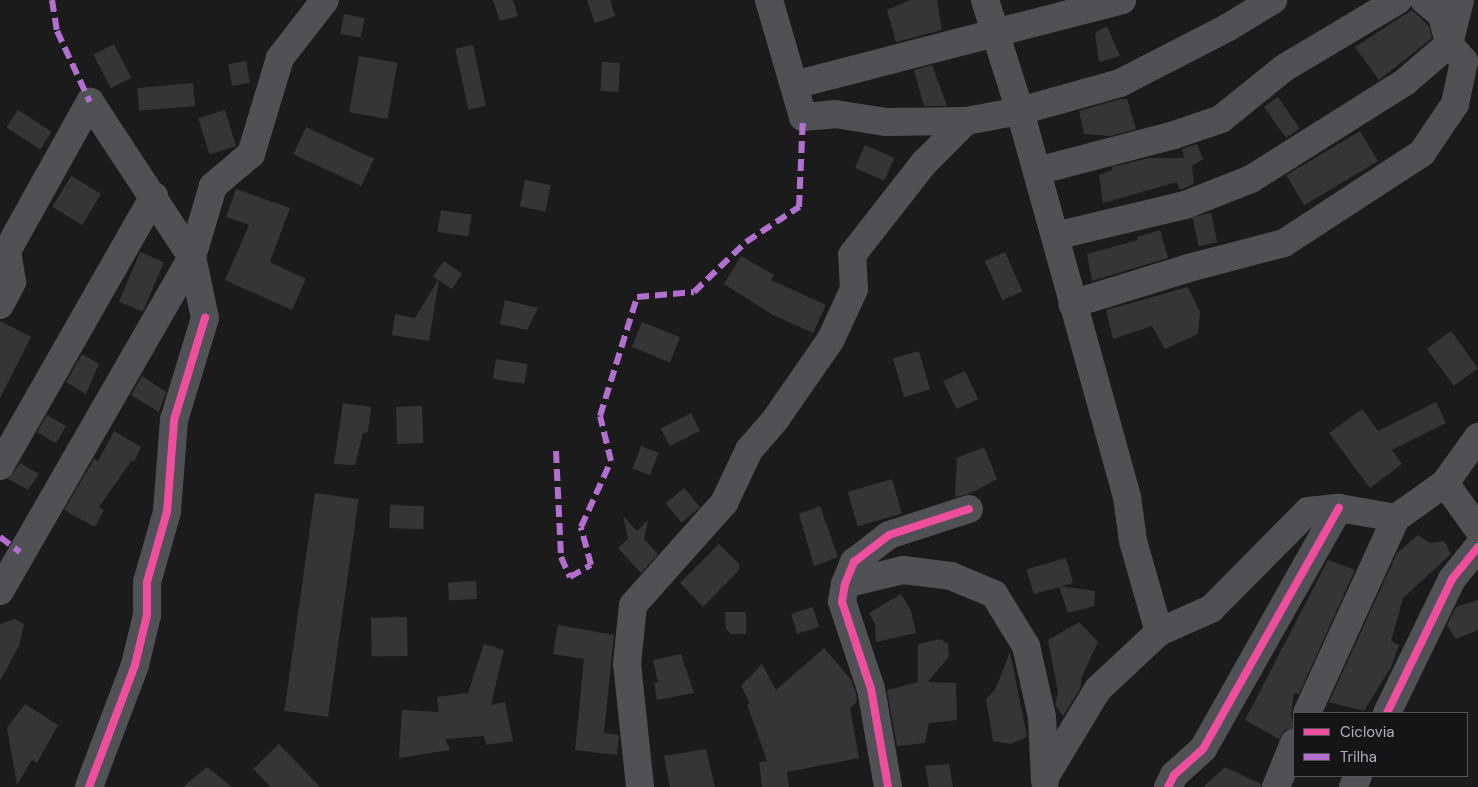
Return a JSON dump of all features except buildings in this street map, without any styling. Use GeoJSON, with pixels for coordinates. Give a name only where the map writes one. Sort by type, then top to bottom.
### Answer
{"type":"FeatureCollection","features":[{"type":"Feature","properties":{"kind":"street"},"geometry":{"type":"LineString","coordinates":[[0,591],[20,552],[192,256],[213,186],[251,154],[280,58],[325,0]]}},
{"type":"Feature","properties":{"kind":"street"},"geometry":{"type":"LineString","coordinates":[[769,0],[803,116],[835,114],[886,122],[966,121],[1020,111],[1120,83],[1226,28],[1273,0]]}},
{"type":"Feature","properties":{"kind":"street"},"geometry":{"type":"LineString","coordinates":[[985,0],[1020,111],[1127,497],[1133,541],[1159,632]]}},
{"type":"Feature","properties":{"kind":"street"},"geometry":{"type":"LineString","coordinates":[[794,85],[1122,0]]}},
{"type":"Feature","properties":{"kind":"street"},"geometry":{"type":"LineString","coordinates":[[1036,171],[1174,135],[1221,119],[1284,68],[1398,0]]}},
{"type":"Feature","properties":{"kind":"street"},"geometry":{"type":"LineString","coordinates":[[1072,304],[1189,268],[1284,243],[1422,153],[1455,104],[1464,61],[1449,44],[1442,15],[1424,0]]}},
{"type":"Feature","properties":{"kind":"street"},"geometry":{"type":"LineString","coordinates":[[1054,236],[1185,205],[1251,179],[1405,82],[1449,44],[1460,0]]}},
{"type":"Feature","properties":{"kind":"street"},"geometry":{"type":"LineString","coordinates":[[0,305],[12,282],[7,251],[90,102],[192,256],[205,318],[174,420],[167,512],[147,582],[147,615],[135,664],[88,787]]}},
{"type":"Feature","properties":{"kind":"street"},"geometry":{"type":"LineString","coordinates":[[640,787],[627,664],[634,605],[724,503],[749,450],[775,420],[831,339],[854,289],[852,255],[924,163],[966,121]]}},
{"type":"Feature","properties":{"kind":"street"},"geometry":{"type":"LineString","coordinates":[[0,466],[154,196]]}},
{"type":"Feature","properties":{"kind":"street"},"geometry":{"type":"LineString","coordinates":[[1307,712],[1396,518],[1445,483],[1478,438]]}},
{"type":"Feature","properties":{"kind":"street"},"geometry":{"type":"LineString","coordinates":[[1445,483],[1478,529]]}},
{"type":"Feature","properties":{"kind":"street"},"geometry":{"type":"LineString","coordinates":[[1168,787],[1174,775],[1203,749],[1339,508]]}},
{"type":"Feature","properties":{"kind":"street"},"geometry":{"type":"LineString","coordinates":[[1045,782],[1098,689],[1159,632],[1211,609],[1308,511],[1339,508],[1396,518]]}},
{"type":"Feature","properties":{"kind":"street"},"geometry":{"type":"LineString","coordinates":[[888,787],[871,689],[842,602],[845,584],[854,562],[889,535],[969,509]]}},
{"type":"Feature","properties":{"kind":"street"},"geometry":{"type":"LineString","coordinates":[[1387,712],[1452,579],[1478,546]]}},
{"type":"Feature","properties":{"kind":"street"},"geometry":{"type":"LineString","coordinates":[[845,584],[903,570],[951,576],[994,594],[1026,646],[1042,716],[1045,782]]}},
{"type":"Feature","properties":{"kind":"street"},"geometry":{"type":"LineString","coordinates":[[1276,787],[1293,745]]}},
{"type":"Feature","properties":{"kind":"marked path"},"geometry":{"type":"LineString","coordinates":[[52,0],[57,31],[90,102]]}},
{"type":"Feature","properties":{"kind":"marked path"},"geometry":{"type":"LineString","coordinates":[[556,451],[561,557],[570,577],[591,565],[581,527],[611,461],[600,416],[637,297],[694,292],[746,242],[799,207],[803,117]]}},
{"type":"Feature","properties":{"kind":"marked path"},"geometry":{"type":"LineString","coordinates":[[0,537],[20,552]]}},
{"type":"Feature","properties":{"kind":"cycle path"},"geometry":{"type":"LineString","coordinates":[[89,787],[135,665],[147,615],[147,582],[167,512],[174,420],[205,318]]}},
{"type":"Feature","properties":{"kind":"cycle path"},"geometry":{"type":"LineString","coordinates":[[1168,787],[1174,775],[1203,749],[1339,508]]}},
{"type":"Feature","properties":{"kind":"cycle path"},"geometry":{"type":"LineString","coordinates":[[888,787],[871,689],[842,602],[845,584],[854,562],[889,535],[969,509]]}},
{"type":"Feature","properties":{"kind":"cycle path"},"geometry":{"type":"LineString","coordinates":[[1387,712],[1452,579],[1478,547]]}}]}
